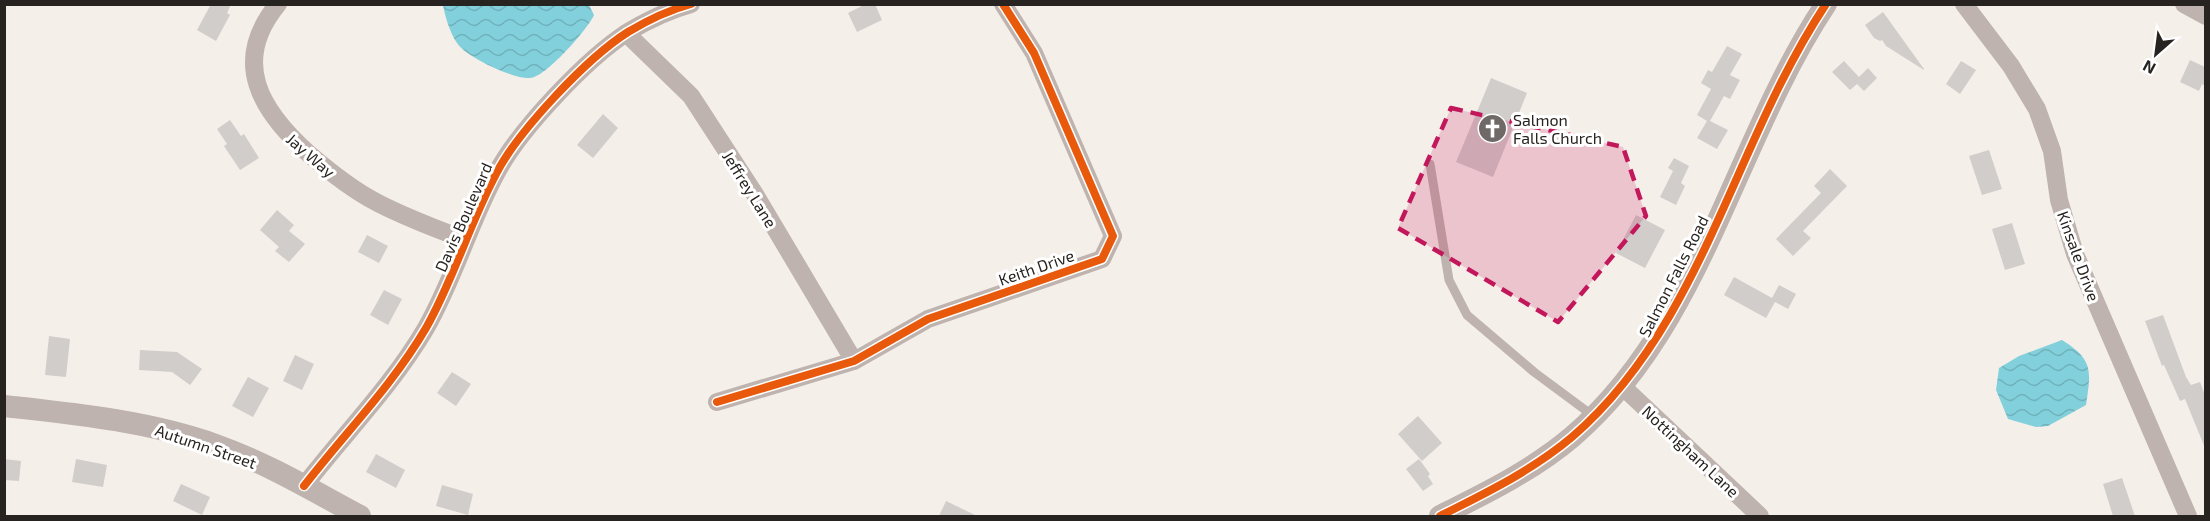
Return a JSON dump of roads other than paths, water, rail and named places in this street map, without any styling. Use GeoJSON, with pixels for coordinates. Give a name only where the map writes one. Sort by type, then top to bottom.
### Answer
{"type":"FeatureCollection","features":[{"type":"Feature","properties":{"kind":"street","name":"Jay Way"},"geometry":{"type":"LineString","coordinates":[[278,4],[262,27],[254,55],[254,72],[258,90],[276,122],[295,142],[345,184],[376,203],[465,240]]}},
{"type":"Feature","properties":{"kind":"street","name":"Davis Boulevard"},"geometry":{"type":"LineString","coordinates":[[304,486],[329,453],[387,387],[408,358],[444,292],[465,240],[510,150],[578,74],[626,33],[666,12],[691,4]]}},
{"type":"Feature","properties":{"kind":"street","name":"Keith Drive"},"geometry":{"type":"LineString","coordinates":[[717,402],[854,360],[928,319],[1102,259],[1113,236],[1034,53],[1003,4]]}},
{"type":"Feature","properties":{"kind":"street","name":"Salmon Falls Road"},"geometry":{"type":"LineString","coordinates":[[1440,516],[1519,474],[1571,438],[1622,386],[1658,337],[1673,312],[1783,77],[1826,4]]}},
{"type":"Feature","properties":{"kind":"street","name":"Kinsale Drive"},"geometry":{"type":"LineString","coordinates":[[1964,4],[2011,66],[2037,109],[2052,151],[2059,200],[2075,254],[2188,516]]}},
{"type":"Feature","properties":{"kind":"street"},"geometry":{"type":"LineString","coordinates":[[2184,4],[2205,16]]}},
{"type":"Feature","properties":{"kind":"street","name":"Jeffrey Lane"},"geometry":{"type":"LineString","coordinates":[[626,33],[691,96],[756,196],[854,360]]}},
{"type":"Feature","properties":{"kind":"street","name":"Nottingham Lane"},"geometry":{"type":"LineString","coordinates":[[1622,386],[1760,516]]}},
{"type":"Feature","properties":{"kind":"street","name":"Autumn Street"},"geometry":{"type":"LineString","coordinates":[[4,406],[145,425],[184,435],[259,463],[360,516]]}},
{"type":"Feature","properties":{"kind":"lane"},"geometry":{"type":"LineString","coordinates":[[1430,164],[1449,280],[1467,315],[1534,372],[1594,416]]}},
{"type":"Feature","properties":{"kind":"water"},"geometry":{"type":"Polygon","coordinates":[[[443,5],[589,5],[594,15],[575,41],[555,62],[537,76],[530,78],[502,71],[462,49],[452,34],[443,5]]]}},
{"type":"Feature","properties":{"kind":"water"},"geometry":{"type":"Polygon","coordinates":[[[2062,340],[2080,354],[2088,367],[2089,383],[2086,405],[2048,426],[2036,427],[2008,419],[1996,390],[1999,368],[2019,356],[2062,340]]]}},
{"type":"Feature","properties":{"kind":"place","name":"Salmon Falls Church"},"geometry":{"type":"Point","coordinates":[1492,128]}}]}
